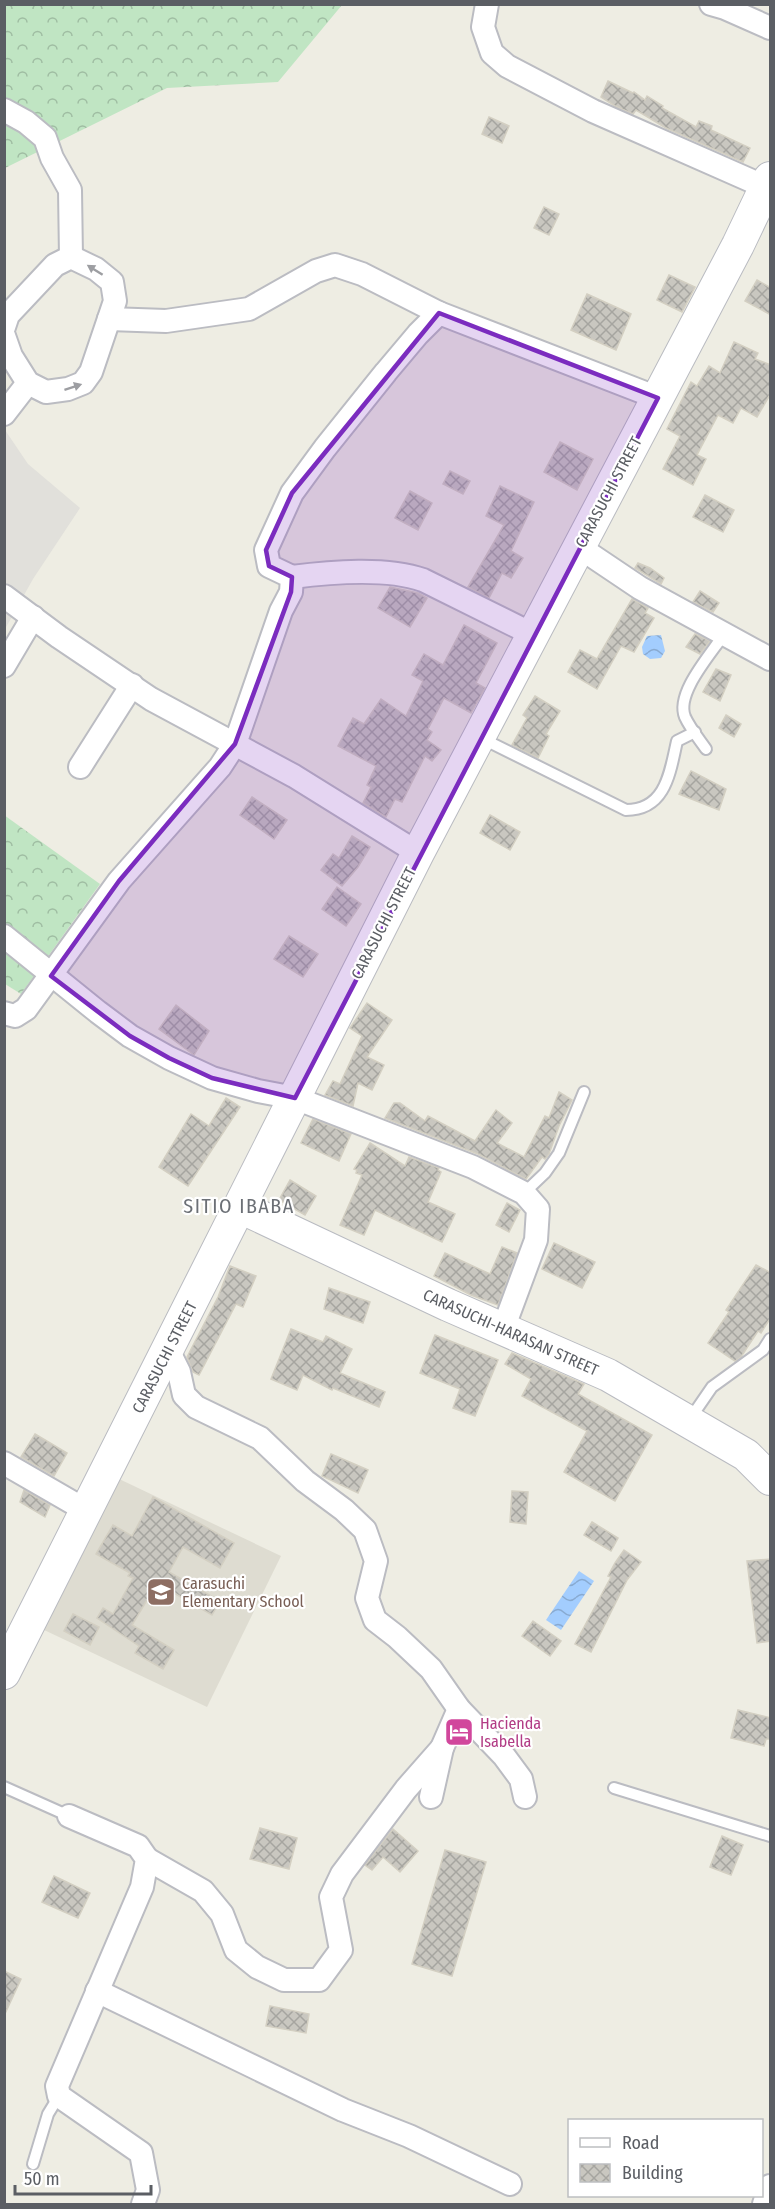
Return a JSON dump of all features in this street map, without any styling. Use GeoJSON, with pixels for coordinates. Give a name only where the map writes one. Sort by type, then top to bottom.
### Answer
{"type":"FeatureCollection","features":[{"type":"Feature","properties":{"kind":"street"},"geometry":{"type":"LineString","coordinates":[[487,4],[483,27],[492,52],[507,66],[593,111],[769,184]]}},
{"type":"Feature","properties":{"kind":"street"},"geometry":{"type":"LineString","coordinates":[[711,4],[771,28]]}},
{"type":"Feature","properties":{"kind":"street"},"geometry":{"type":"LineString","coordinates":[[4,111],[26,122],[45,138],[52,158],[70,190],[71,257]]}},
{"type":"Feature","properties":{"kind":"street","name":"CARASUCHI STREET"},"geometry":{"type":"LineString","coordinates":[[4,1672],[478,736],[769,184]]}},
{"type":"Feature","properties":{"kind":"street"},"geometry":{"type":"LineString","coordinates":[[4,336],[11,356],[28,383],[46,392],[68,389],[83,383],[91,372],[115,302],[112,282],[96,269],[71,257]]}},
{"type":"Feature","properties":{"kind":"street"},"geometry":{"type":"LineString","coordinates":[[4,327],[8,315],[55,265],[71,257]]}},
{"type":"Feature","properties":{"kind":"street"},"geometry":{"type":"LineString","coordinates":[[110,319],[166,321],[249,309],[316,271],[335,265],[362,274],[439,313],[658,398]]}},
{"type":"Feature","properties":{"kind":"street"},"geometry":{"type":"LineString","coordinates":[[439,313],[418,334],[379,381],[292,493],[266,550],[269,566],[292,577],[329,572],[406,574],[423,579],[532,634]]}},
{"type":"Feature","properties":{"kind":"street"},"geometry":{"type":"LineString","coordinates":[[4,414],[28,383]]}},
{"type":"Feature","properties":{"kind":"street"},"geometry":{"type":"LineString","coordinates":[[579,547],[640,588],[771,659]]}},
{"type":"Feature","properties":{"kind":"street"},"geometry":{"type":"LineString","coordinates":[[4,1013],[15,1016],[27,1009],[118,882],[220,767],[235,744],[281,611],[291,592],[292,577]]}},
{"type":"Feature","properties":{"kind":"street"},"geometry":{"type":"LineString","coordinates":[[4,596],[151,699],[294,776],[418,854]]}},
{"type":"Feature","properties":{"kind":"street"},"geometry":{"type":"LineString","coordinates":[[4,666],[33,617]]}},
{"type":"Feature","properties":{"kind":"street"},"geometry":{"type":"LineString","coordinates":[[80,767],[132,686]]}},
{"type":"Feature","properties":{"kind":"street"},"geometry":{"type":"LineString","coordinates":[[4,936],[51,976],[130,1036],[169,1058],[212,1078],[294,1098],[473,1167],[524,1193],[538,1209],[536,1240],[503,1329]]}},
{"type":"Feature","properties":{"kind":"street","name":"CARASUCHI-HARASAN STREET"},"geometry":{"type":"LineString","coordinates":[[240,1207],[608,1376],[746,1455],[771,1479]]}},
{"type":"Feature","properties":{"kind":"street"},"geometry":{"type":"LineString","coordinates":[[168,1350],[179,1372],[184,1395],[196,1407],[260,1438],[305,1481],[344,1510],[365,1530],[376,1561],[367,1598],[375,1620],[397,1636],[431,1669],[459,1709],[504,1756],[521,1779],[525,1797]]}},
{"type":"Feature","properties":{"kind":"street"},"geometry":{"type":"LineString","coordinates":[[4,1463],[87,1511]]}},
{"type":"Feature","properties":{"kind":"street"},"geometry":{"type":"LineString","coordinates":[[431,1797],[442,1748],[459,1709]]}},
{"type":"Feature","properties":{"kind":"street"},"geometry":{"type":"LineString","coordinates":[[69,1816],[138,1846],[147,1859],[203,1891],[222,1914],[236,1950],[257,1966],[284,1980],[319,1980],[341,1950],[331,1897],[342,1874],[406,1789],[442,1748]]}},
{"type":"Feature","properties":{"kind":"street"},"geometry":{"type":"LineString","coordinates":[[142,2205],[148,2190],[141,2153],[58,2096],[57,2086],[142,1887],[147,1859]]}},
{"type":"Feature","properties":{"kind":"street"},"geometry":{"type":"LineString","coordinates":[[97,1991],[343,2110],[409,2136],[510,2184]]}},
{"type":"Feature","properties":{"kind":"street"},"geometry":{"type":"LineString","coordinates":[[764,2205],[771,2186]]}},
{"type":"Feature","properties":{"kind":"lane"},"geometry":{"type":"LineString","coordinates":[[706,749],[685,716],[685,696],[690,684],[724,634]]}},
{"type":"Feature","properties":{"kind":"lane"},"geometry":{"type":"LineString","coordinates":[[478,736],[626,810],[638,810],[659,796],[669,778],[677,741],[695,732]]}},
{"type":"Feature","properties":{"kind":"lane"},"geometry":{"type":"LineString","coordinates":[[524,1193],[545,1173],[559,1154],[584,1092]]}},
{"type":"Feature","properties":{"kind":"lane"},"geometry":{"type":"LineString","coordinates":[[688,1421],[712,1388],[763,1350],[771,1339]]}},
{"type":"Feature","properties":{"kind":"lane"},"geometry":{"type":"LineString","coordinates":[[4,1788],[69,1816]]}},
{"type":"Feature","properties":{"kind":"lane"},"geometry":{"type":"LineString","coordinates":[[614,1788],[771,1836]]}},
{"type":"Feature","properties":{"kind":"lane"},"geometry":{"type":"LineString","coordinates":[[33,2164],[48,2114],[58,2096]]}},
{"type":"Feature","properties":{"kind":"highlighted area"},"geometry":{"type":"Polygon","coordinates":[[[439,313],[658,398],[295,1098],[212,1078],[169,1058],[130,1036],[51,976],[119,881],[235,744],[291,592],[292,577],[269,566],[266,550],[292,493],[439,313]]]}},
{"type":"Feature","properties":{"kind":"shaded area"},"geometry":{"type":"Polygon","coordinates":[[[5,430],[28,464],[80,508],[33,579],[5,629],[5,430]]]}},
{"type":"Feature","properties":{"kind":"shaded area","name":"Carasuchi Elementary School"},"geometry":{"type":"Polygon","coordinates":[[[115,1477],[281,1556],[207,1707],[42,1629],[115,1477]]]}},
{"type":"Feature","properties":{"kind":"green space"},"geometry":{"type":"Polygon","coordinates":[[[5,5],[342,5],[278,82],[167,88],[5,168],[5,5]]]}},
{"type":"Feature","properties":{"kind":"green space"},"geometry":{"type":"Polygon","coordinates":[[[4,815],[100,884],[21,994],[5,984],[4,815]]]}},
{"type":"Feature","properties":{"kind":"water"},"geometry":{"type":"Polygon","coordinates":[[[661,635],[665,651],[661,658],[650,659],[643,654],[642,647],[647,636],[661,635]]]}},
{"type":"Feature","properties":{"kind":"water"},"geometry":{"type":"Polygon","coordinates":[[[579,1571],[594,1581],[561,1630],[546,1620],[579,1571]]]}},
{"type":"Feature","properties":{"kind":"building"},"geometry":{"type":"Polygon","coordinates":[[[608,81],[634,92],[645,100],[647,96],[663,106],[662,108],[696,127],[699,121],[712,126],[711,130],[750,148],[743,162],[666,128],[636,110],[633,114],[615,106],[601,97],[608,81]]]}},
{"type":"Feature","properties":{"kind":"building"},"geometry":{"type":"Polygon","coordinates":[[[489,117],[509,126],[502,143],[482,134],[489,117]]]}},
{"type":"Feature","properties":{"kind":"building"},"geometry":{"type":"Polygon","coordinates":[[[544,207],[559,214],[549,235],[534,228],[544,207]]]}},
{"type":"Feature","properties":{"kind":"building"},"geometry":{"type":"Polygon","coordinates":[[[669,275],[695,287],[682,312],[657,300],[669,275]]]}},
{"type":"Feature","properties":{"kind":"building"},"geometry":{"type":"Polygon","coordinates":[[[757,280],[771,288],[771,315],[745,301],[757,280]]]}},
{"type":"Feature","properties":{"kind":"building"},"geometry":{"type":"Polygon","coordinates":[[[587,294],[631,314],[616,350],[571,330],[587,294]]]}},
{"type":"Feature","properties":{"kind":"building"},"geometry":{"type":"Polygon","coordinates":[[[734,342],[758,353],[755,359],[771,365],[771,393],[757,417],[741,408],[733,423],[718,415],[697,455],[706,459],[693,485],[663,469],[680,436],[667,429],[691,382],[697,386],[709,366],[720,373],[734,342]]]}},
{"type":"Feature","properties":{"kind":"building"},"geometry":{"type":"Polygon","coordinates":[[[560,442],[593,459],[577,490],[544,472],[560,442]]]}},
{"type":"Feature","properties":{"kind":"building"},"geometry":{"type":"Polygon","coordinates":[[[450,471],[470,481],[463,494],[443,484],[450,471]]]}},
{"type":"Feature","properties":{"kind":"building"},"geometry":{"type":"Polygon","coordinates":[[[500,486],[534,502],[511,551],[523,558],[511,578],[502,573],[489,598],[468,587],[504,525],[486,516],[500,486]]]}},
{"type":"Feature","properties":{"kind":"building"},"geometry":{"type":"Polygon","coordinates":[[[410,491],[432,503],[418,530],[395,518],[410,491]]]}},
{"type":"Feature","properties":{"kind":"building"},"geometry":{"type":"Polygon","coordinates":[[[705,495],[734,510],[723,532],[693,517],[705,495]]]}},
{"type":"Feature","properties":{"kind":"building"},"geometry":{"type":"Polygon","coordinates":[[[638,563],[664,578],[661,584],[635,568],[638,563]]]}},
{"type":"Feature","properties":{"kind":"building"},"geometry":{"type":"Polygon","coordinates":[[[390,587],[418,593],[427,598],[410,627],[378,608],[390,587]]]}},
{"type":"Feature","properties":{"kind":"building"},"geometry":{"type":"Polygon","coordinates":[[[700,591],[719,603],[713,612],[693,602],[700,591]]]}},
{"type":"Feature","properties":{"kind":"building"},"geometry":{"type":"Polygon","coordinates":[[[632,599],[648,608],[645,613],[654,618],[634,652],[621,646],[597,689],[568,672],[580,650],[597,659],[632,599]]]}},
{"type":"Feature","properties":{"kind":"building"},"geometry":{"type":"Polygon","coordinates":[[[464,625],[497,643],[476,683],[485,688],[471,713],[444,698],[428,729],[432,732],[427,740],[441,750],[432,761],[425,756],[402,802],[395,799],[386,817],[363,803],[371,787],[367,785],[376,766],[338,746],[353,718],[364,724],[381,699],[406,716],[423,681],[412,675],[424,654],[443,665],[464,625]]]}},
{"type":"Feature","properties":{"kind":"building"},"geometry":{"type":"Polygon","coordinates":[[[695,634],[710,641],[700,654],[686,647],[695,634]]]}},
{"type":"Feature","properties":{"kind":"building"},"geometry":{"type":"Polygon","coordinates":[[[716,669],[731,675],[720,701],[703,692],[716,669]]]}},
{"type":"Feature","properties":{"kind":"building"},"geometry":{"type":"Polygon","coordinates":[[[535,696],[560,711],[546,734],[549,736],[538,758],[512,745],[527,718],[523,715],[535,696]]]}},
{"type":"Feature","properties":{"kind":"building"},"geometry":{"type":"Polygon","coordinates":[[[726,715],[741,724],[734,737],[719,728],[726,715]]]}},
{"type":"Feature","properties":{"kind":"building"},"geometry":{"type":"Polygon","coordinates":[[[691,771],[726,789],[719,810],[679,794],[691,771]]]}},
{"type":"Feature","properties":{"kind":"building"},"geometry":{"type":"Polygon","coordinates":[[[252,797],[287,820],[274,839],[240,815],[252,797]]]}},
{"type":"Feature","properties":{"kind":"building"},"geometry":{"type":"Polygon","coordinates":[[[490,815],[520,832],[510,850],[480,833],[490,815]]]}},
{"type":"Feature","properties":{"kind":"building"},"geometry":{"type":"Polygon","coordinates":[[[352,836],[370,847],[358,867],[342,886],[321,870],[333,854],[339,858],[352,836]]]}},
{"type":"Feature","properties":{"kind":"building"},"geometry":{"type":"Polygon","coordinates":[[[337,887],[361,904],[346,926],[322,909],[337,887]]]}},
{"type":"Feature","properties":{"kind":"building"},"geometry":{"type":"Polygon","coordinates":[[[289,936],[318,954],[303,977],[274,959],[289,936]]]}},
{"type":"Feature","properties":{"kind":"building"},"geometry":{"type":"Polygon","coordinates":[[[367,1003],[392,1020],[367,1057],[384,1065],[372,1090],[358,1083],[353,1106],[325,1095],[333,1081],[340,1084],[362,1036],[350,1028],[367,1003]]]}},
{"type":"Feature","properties":{"kind":"building"},"geometry":{"type":"Polygon","coordinates":[[[176,1005],[209,1031],[194,1055],[159,1029],[176,1005]]]}},
{"type":"Feature","properties":{"kind":"building"},"geometry":{"type":"Polygon","coordinates":[[[559,1092],[572,1100],[549,1154],[545,1159],[542,1157],[526,1179],[478,1154],[385,1118],[394,1103],[400,1103],[425,1121],[428,1116],[475,1141],[496,1110],[512,1123],[497,1143],[524,1157],[545,1116],[549,1118],[559,1092]]]}},
{"type":"Feature","properties":{"kind":"building"},"geometry":{"type":"Polygon","coordinates":[[[226,1098],[240,1107],[188,1186],[159,1167],[191,1114],[209,1126],[226,1098]]]}},
{"type":"Feature","properties":{"kind":"building"},"geometry":{"type":"Polygon","coordinates":[[[313,1119],[351,1134],[339,1161],[301,1143],[313,1119]]]}},
{"type":"Feature","properties":{"kind":"building"},"geometry":{"type":"Polygon","coordinates":[[[370,1143],[405,1166],[409,1157],[439,1168],[441,1172],[428,1202],[455,1214],[442,1242],[375,1210],[364,1235],[340,1225],[362,1175],[356,1173],[357,1170],[354,1169],[370,1143]]]}},
{"type":"Feature","properties":{"kind":"building"},"geometry":{"type":"Polygon","coordinates":[[[290,1180],[316,1196],[305,1215],[279,1200],[290,1180]]]}},
{"type":"Feature","properties":{"kind":"building"},"geometry":{"type":"Polygon","coordinates":[[[507,1203],[520,1210],[509,1232],[496,1225],[507,1203]]]}},
{"type":"Feature","properties":{"kind":"building"},"geometry":{"type":"Polygon","coordinates":[[[554,1243],[595,1262],[582,1288],[542,1269],[554,1243]]]}},
{"type":"Feature","properties":{"kind":"building"},"geometry":{"type":"Polygon","coordinates":[[[502,1247],[517,1253],[498,1305],[471,1295],[434,1276],[445,1253],[490,1274],[502,1247]]]}},
{"type":"Feature","properties":{"kind":"building"},"geometry":{"type":"Polygon","coordinates":[[[756,1265],[771,1273],[771,1317],[761,1333],[758,1331],[741,1357],[735,1361],[708,1343],[729,1312],[726,1310],[756,1265]]]}},
{"type":"Feature","properties":{"kind":"building"},"geometry":{"type":"Polygon","coordinates":[[[230,1266],[256,1276],[243,1307],[236,1304],[199,1375],[193,1372],[187,1357],[218,1297],[230,1266]]]}},
{"type":"Feature","properties":{"kind":"building"},"geometry":{"type":"Polygon","coordinates":[[[329,1288],[370,1302],[363,1323],[324,1309],[329,1288]]]}},
{"type":"Feature","properties":{"kind":"building"},"geometry":{"type":"Polygon","coordinates":[[[291,1329],[323,1342],[326,1336],[352,1349],[340,1373],[385,1392],[379,1407],[333,1388],[332,1390],[303,1375],[297,1390],[271,1379],[291,1329]]]}},
{"type":"Feature","properties":{"kind":"building"},"geometry":{"type":"Polygon","coordinates":[[[435,1335],[498,1360],[475,1416],[453,1408],[460,1389],[420,1373],[435,1335]]]}},
{"type":"Feature","properties":{"kind":"building"},"geometry":{"type":"Polygon","coordinates":[[[512,1353],[584,1384],[578,1394],[652,1435],[615,1501],[564,1472],[587,1431],[522,1396],[531,1379],[505,1364],[512,1353]]]}},
{"type":"Feature","properties":{"kind":"building"},"geometry":{"type":"Polygon","coordinates":[[[35,1434],[67,1453],[54,1476],[21,1457],[35,1434]]]}},
{"type":"Feature","properties":{"kind":"building"},"geometry":{"type":"Polygon","coordinates":[[[331,1454],[368,1470],[358,1493],[322,1476],[331,1454]]]}},
{"type":"Feature","properties":{"kind":"building"},"geometry":{"type":"Polygon","coordinates":[[[24,1490],[50,1505],[45,1517],[20,1502],[24,1490]]]}},
{"type":"Feature","properties":{"kind":"building"},"geometry":{"type":"Polygon","coordinates":[[[512,1491],[528,1492],[526,1524],[510,1522],[512,1491]]]}},
{"type":"Feature","properties":{"kind":"building"},"geometry":{"type":"Polygon","coordinates":[[[153,1497],[234,1543],[220,1568],[183,1547],[169,1572],[220,1601],[212,1615],[162,1586],[158,1592],[153,1590],[132,1625],[174,1650],[163,1669],[135,1653],[139,1646],[97,1618],[103,1608],[113,1614],[133,1578],[128,1576],[130,1573],[96,1554],[113,1525],[132,1536],[153,1497]]]}},
{"type":"Feature","properties":{"kind":"building"},"geometry":{"type":"Polygon","coordinates":[[[592,1522],[618,1538],[611,1551],[584,1535],[592,1522]]]}},
{"type":"Feature","properties":{"kind":"building"},"geometry":{"type":"Polygon","coordinates":[[[624,1550],[641,1562],[627,1580],[591,1652],[575,1644],[611,1577],[608,1576],[624,1550]]]}},
{"type":"Feature","properties":{"kind":"building"},"geometry":{"type":"Polygon","coordinates":[[[771,1559],[771,1641],[757,1643],[747,1561],[771,1559]]]}},
{"type":"Feature","properties":{"kind":"building"},"geometry":{"type":"Polygon","coordinates":[[[73,1614],[99,1627],[90,1645],[64,1631],[73,1614]]]}},
{"type":"Feature","properties":{"kind":"building"},"geometry":{"type":"Polygon","coordinates":[[[533,1621],[561,1641],[550,1656],[522,1636],[533,1621]]]}},
{"type":"Feature","properties":{"kind":"building"},"geometry":{"type":"Polygon","coordinates":[[[738,1710],[771,1718],[771,1739],[766,1739],[764,1746],[731,1738],[738,1710]]]}},
{"type":"Feature","properties":{"kind":"building"},"geometry":{"type":"Polygon","coordinates":[[[260,1828],[297,1838],[289,1869],[250,1859],[260,1828]]]}},
{"type":"Feature","properties":{"kind":"building"},"geometry":{"type":"Polygon","coordinates":[[[393,1829],[418,1851],[400,1872],[383,1857],[372,1870],[365,1865],[393,1829]]]}},
{"type":"Feature","properties":{"kind":"building"},"geometry":{"type":"Polygon","coordinates":[[[722,1836],[743,1845],[731,1875],[710,1867],[722,1836]]]}},
{"type":"Feature","properties":{"kind":"building"},"geometry":{"type":"Polygon","coordinates":[[[445,1850],[486,1862],[452,1976],[412,1964],[445,1850]]]}},
{"type":"Feature","properties":{"kind":"building"},"geometry":{"type":"Polygon","coordinates":[[[54,1876],[90,1893],[78,1918],[42,1902],[54,1876]]]}},
{"type":"Feature","properties":{"kind":"building"},"geometry":{"type":"Polygon","coordinates":[[[4,1971],[21,1979],[4,2016],[4,1971]]]}},
{"type":"Feature","properties":{"kind":"building"},"geometry":{"type":"Polygon","coordinates":[[[270,2006],[309,2014],[306,2033],[266,2026],[270,2006]]]}},
{"type":"Feature","properties":{"kind":"place","name":"Carasuchi Elementary School"},"geometry":{"type":"Point","coordinates":[161,1592]}},
{"type":"Feature","properties":{"kind":"place","name":"Hacienda Isabella"},"geometry":{"type":"Point","coordinates":[459,1732]}},
{"type":"Feature","properties":{"kind":"district","name":"SITIO IBABA"},"geometry":{"type":"Point","coordinates":[239,1206]}}]}
